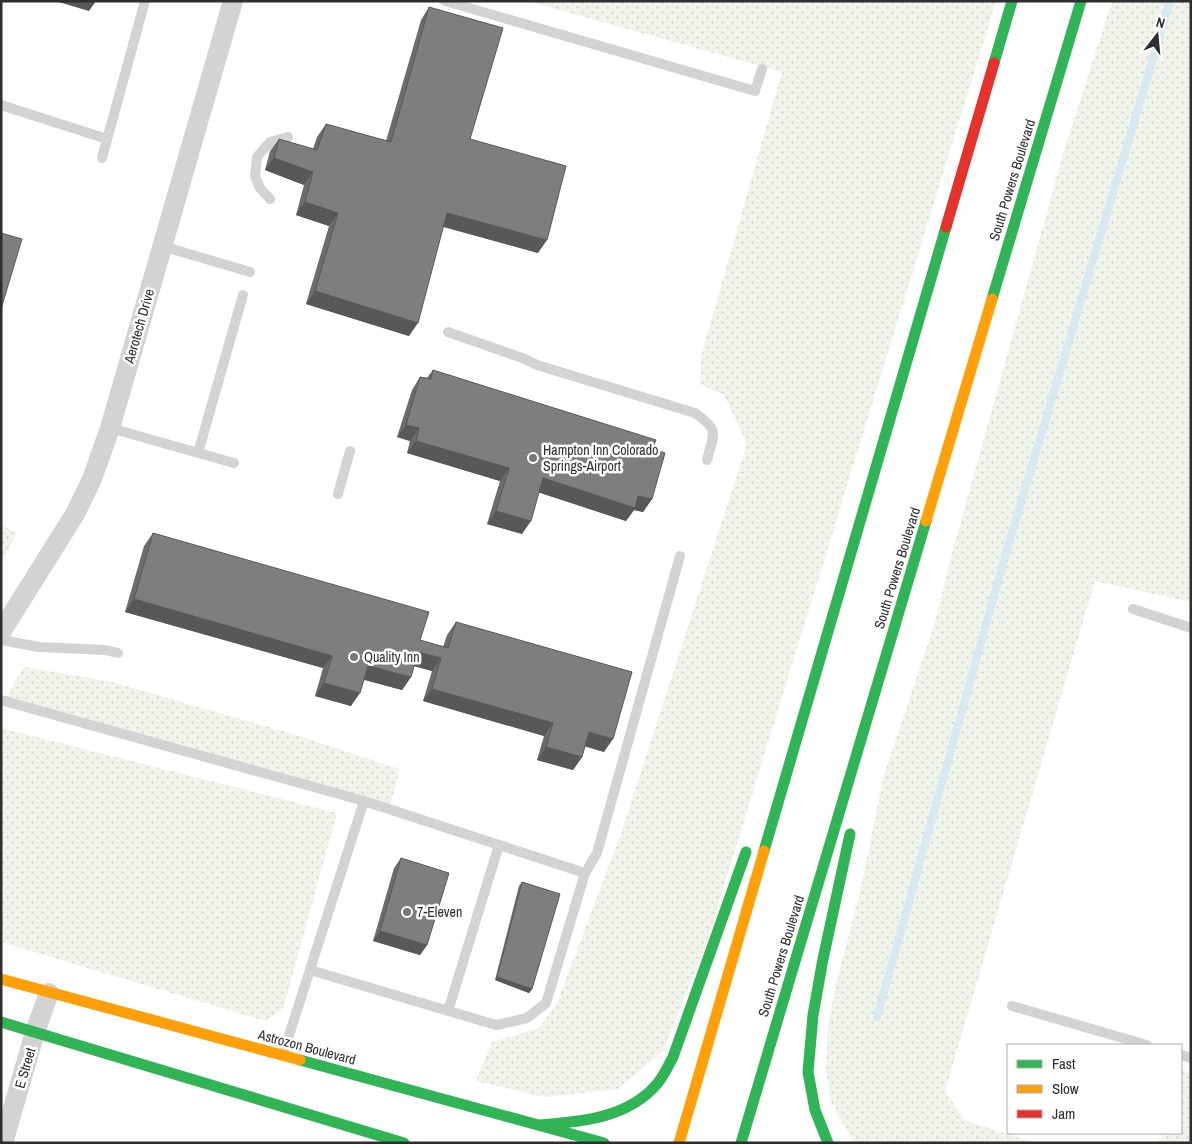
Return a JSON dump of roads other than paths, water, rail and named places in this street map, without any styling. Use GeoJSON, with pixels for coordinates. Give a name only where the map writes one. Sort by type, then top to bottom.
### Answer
{"type":"FeatureCollection","features":[{"type":"Feature","properties":{"kind":"main road"},"geometry":{"type":"LineString","coordinates":[[679,1143],[1012,1]]}},
{"type":"Feature","properties":{"kind":"main road","name":"South Powers Boulevard"},"geometry":{"type":"LineString","coordinates":[[741,1143],[1081,1]]}},
{"type":"Feature","properties":{"kind":"main road"},"geometry":{"type":"LineString","coordinates":[[796,702],[908,356]]}},
{"type":"Feature","properties":{"kind":"main road"},"geometry":{"type":"LineString","coordinates":[[865,765],[902,604]]}},
{"type":"Feature","properties":{"kind":"main road"},"geometry":{"type":"LineString","coordinates":[[828,1143],[815,1110],[808,1072],[813,1015],[852,823]]}},
{"type":"Feature","properties":{"kind":"main road"},"geometry":{"type":"LineString","coordinates":[[539,1125],[581,1122],[614,1114],[637,1102],[658,1084],[673,1057],[750,842]]}},
{"type":"Feature","properties":{"kind":"main road","name":"Astrozon Boulevard"},"geometry":{"type":"LineString","coordinates":[[1,979],[604,1143]]}},
{"type":"Feature","properties":{"kind":"main road"},"geometry":{"type":"LineString","coordinates":[[1,1022],[404,1143]]}},
{"type":"Feature","properties":{"kind":"street","name":"Aerotech Drive"},"geometry":{"type":"LineString","coordinates":[[1,632],[75,514],[92,479],[110,428],[233,1]]}},
{"type":"Feature","properties":{"kind":"street","name":"E Street"},"geometry":{"type":"LineString","coordinates":[[3,1143],[35,1032],[49,993]]}},
{"type":"Feature","properties":{"kind":"lane"},"geometry":{"type":"LineString","coordinates":[[102,158],[144,1]]}},
{"type":"Feature","properties":{"kind":"lane"},"geometry":{"type":"LineString","coordinates":[[445,1],[755,91],[762,69]]}},
{"type":"Feature","properties":{"kind":"lane"},"geometry":{"type":"LineString","coordinates":[[1,105],[107,139]]}},
{"type":"Feature","properties":{"kind":"lane"},"geometry":{"type":"LineString","coordinates":[[270,199],[260,188],[255,176],[257,157],[270,142],[288,137]]}},
{"type":"Feature","properties":{"kind":"lane"},"geometry":{"type":"LineString","coordinates":[[162,246],[250,272]]}},
{"type":"Feature","properties":{"kind":"lane"},"geometry":{"type":"LineString","coordinates":[[198,453],[243,295]]}},
{"type":"Feature","properties":{"kind":"lane"},"geometry":{"type":"LineString","coordinates":[[448,332],[537,365],[695,413],[711,424],[714,435],[707,460]]}},
{"type":"Feature","properties":{"kind":"lane"},"geometry":{"type":"LineString","coordinates":[[110,428],[234,463]]}},
{"type":"Feature","properties":{"kind":"lane"},"geometry":{"type":"LineString","coordinates":[[338,494],[350,450]]}},
{"type":"Feature","properties":{"kind":"lane"},"geometry":{"type":"LineString","coordinates":[[310,970],[496,1025],[527,1018],[546,1002],[585,873],[597,853],[680,556]]}},
{"type":"Feature","properties":{"kind":"lane"},"geometry":{"type":"LineString","coordinates":[[1133,609],[1191,628]]}},
{"type":"Feature","properties":{"kind":"lane"},"geometry":{"type":"LineString","coordinates":[[1,640],[38,648],[105,650],[118,653]]}},
{"type":"Feature","properties":{"kind":"lane"},"geometry":{"type":"LineString","coordinates":[[1,700],[364,801],[585,873]]}},
{"type":"Feature","properties":{"kind":"lane"},"geometry":{"type":"LineString","coordinates":[[282,1056],[364,801]]}},
{"type":"Feature","properties":{"kind":"lane"},"geometry":{"type":"LineString","coordinates":[[448,1011],[498,845]]}},
{"type":"Feature","properties":{"kind":"lane"},"geometry":{"type":"LineString","coordinates":[[1012,1006],[1144,1044]]}},
{"type":"Feature","properties":{"kind":"waterway"},"geometry":{"type":"LineString","coordinates":[[877,1017],[1002,567],[1170,1]]}},
{"type":"Feature","properties":{"kind":"place","name":"Hampton Inn Colorado Springs-Airport"},"geometry":{"type":"Point","coordinates":[533,458]}},
{"type":"Feature","properties":{"kind":"place","name":"Quality Inn"},"geometry":{"type":"Point","coordinates":[354,657]}},
{"type":"Feature","properties":{"kind":"place","name":"7-Eleven"},"geometry":{"type":"Point","coordinates":[407,912]}}]}
